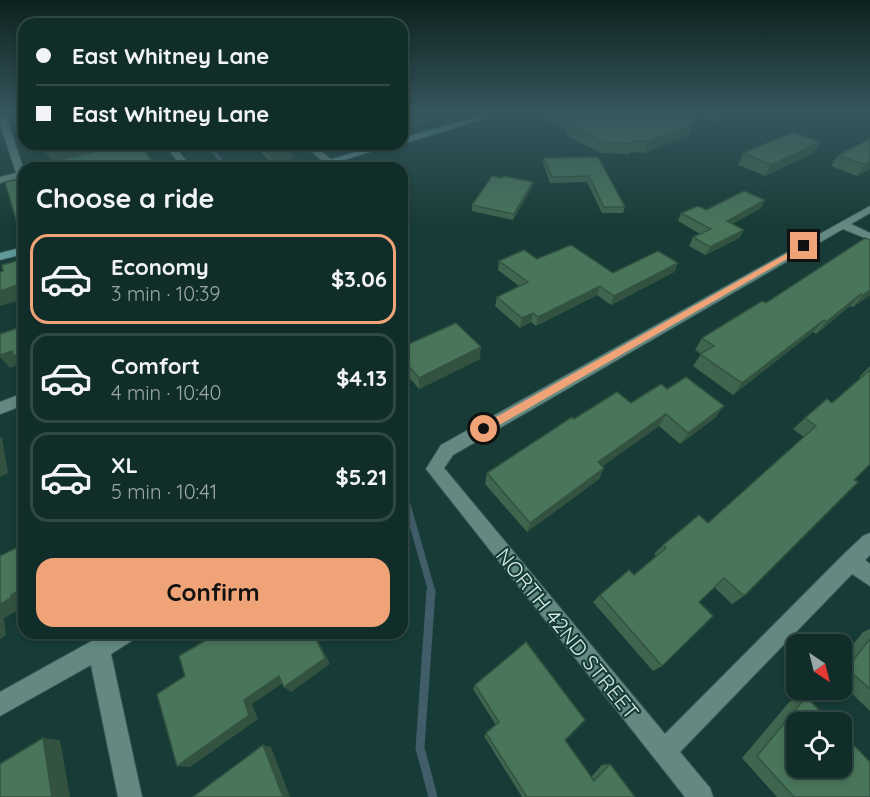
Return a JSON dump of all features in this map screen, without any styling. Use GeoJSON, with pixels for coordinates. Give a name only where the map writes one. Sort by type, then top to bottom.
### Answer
{"type":"FeatureCollection","features":[{"type":"Feature","properties":{"kind":"street"},"geometry":{"type":"LineString","coordinates":[[106,155],[122,151]]}},
{"type":"Feature","properties":{"kind":"street"},"geometry":{"type":"LineString","coordinates":[[316,151],[329,162],[367,151]]}},
{"type":"Feature","properties":{"kind":"street"},"geometry":{"type":"LineString","coordinates":[[0,180],[18,176]]}},
{"type":"Feature","properties":{"kind":"street"},"geometry":{"type":"LineString","coordinates":[[842,224],[870,209]]}},
{"type":"Feature","properties":{"kind":"street"},"geometry":{"type":"LineString","coordinates":[[842,224],[870,237]]}},
{"type":"Feature","properties":{"kind":"street","name":"NORTH 42ND STREET"},"geometry":{"type":"LineString","coordinates":[[701,797],[434,469],[447,450],[842,224]]}},
{"type":"Feature","properties":{"kind":"street"},"geometry":{"type":"LineString","coordinates":[[0,257],[18,252]]}},
{"type":"Feature","properties":{"kind":"street"},"geometry":{"type":"LineString","coordinates":[[0,408],[18,401]]}},
{"type":"Feature","properties":{"kind":"street"},"geometry":{"type":"LineString","coordinates":[[664,752],[870,542]]}},
{"type":"Feature","properties":{"kind":"street"},"geometry":{"type":"LineString","coordinates":[[851,561],[870,576]]}},
{"type":"Feature","properties":{"kind":"street"},"geometry":{"type":"LineString","coordinates":[[0,705],[116,639]]}},
{"type":"Feature","properties":{"kind":"street"},"geometry":{"type":"LineString","coordinates":[[99,649],[130,797]]}},
{"type":"Feature","properties":{"kind":"building"},"geometry":{"type":"Polygon","coordinates":[[[97,151],[145,151],[153,162],[51,162],[97,151]]]}},
{"type":"Feature","properties":{"kind":"building"},"geometry":{"type":"Polygon","coordinates":[[[747,151],[800,151],[771,165],[743,153],[747,151]]]}},
{"type":"Feature","properties":{"kind":"building"},"geometry":{"type":"Polygon","coordinates":[[[846,151],[870,151],[870,162],[865,165],[838,155],[846,151]]]}},
{"type":"Feature","properties":{"kind":"building"},"geometry":{"type":"Polygon","coordinates":[[[598,157],[625,207],[604,207],[589,176],[552,177],[544,158],[598,157]]]}},
{"type":"Feature","properties":{"kind":"building"},"geometry":{"type":"Polygon","coordinates":[[[492,176],[533,182],[514,214],[472,205],[492,176]]]}},
{"type":"Feature","properties":{"kind":"building"},"geometry":{"type":"Polygon","coordinates":[[[18,179],[18,223],[17,223],[5,182],[18,179]]]}},
{"type":"Feature","properties":{"kind":"building"},"geometry":{"type":"Polygon","coordinates":[[[744,191],[765,200],[727,221],[744,230],[710,247],[693,237],[711,229],[681,213],[698,206],[706,210],[744,191]]]}},
{"type":"Feature","properties":{"kind":"building"},"geometry":{"type":"Polygon","coordinates":[[[865,238],[870,240],[870,290],[861,294],[826,322],[824,320],[742,383],[700,354],[714,346],[702,338],[762,301],[766,303],[865,238]]]}},
{"type":"Feature","properties":{"kind":"building"},"geometry":{"type":"Polygon","coordinates":[[[571,245],[613,273],[658,251],[678,263],[614,296],[600,286],[538,317],[533,313],[522,318],[497,297],[528,282],[499,261],[524,250],[537,259],[571,245]]]}},
{"type":"Feature","properties":{"kind":"building"},"geometry":{"type":"Polygon","coordinates":[[[18,261],[18,285],[0,291],[0,272],[3,271],[2,265],[18,261]]]}},
{"type":"Feature","properties":{"kind":"building"},"geometry":{"type":"Polygon","coordinates":[[[456,323],[481,347],[419,378],[408,365],[408,344],[456,323]]]}},
{"type":"Feature","properties":{"kind":"building"},"geometry":{"type":"Polygon","coordinates":[[[18,328],[18,354],[13,356],[12,351],[0,355],[0,334],[18,328]]]}},
{"type":"Feature","properties":{"kind":"building"},"geometry":{"type":"Polygon","coordinates":[[[870,370],[870,464],[854,480],[858,482],[744,596],[724,578],[699,602],[713,616],[662,666],[600,595],[629,570],[634,575],[666,548],[663,545],[699,515],[708,523],[816,426],[805,418],[827,399],[832,403],[870,370]]]}},
{"type":"Feature","properties":{"kind":"building"},"geometry":{"type":"Polygon","coordinates":[[[686,377],[724,406],[688,433],[666,414],[598,462],[604,468],[530,523],[487,473],[572,417],[574,419],[617,392],[631,403],[661,384],[667,389],[686,377]]]}},
{"type":"Feature","properties":{"kind":"building"},"geometry":{"type":"Polygon","coordinates":[[[18,547],[18,591],[0,604],[0,556],[18,547]]]}},
{"type":"Feature","properties":{"kind":"building"},"geometry":{"type":"Polygon","coordinates":[[[208,639],[316,639],[325,658],[284,687],[279,676],[244,700],[249,715],[177,766],[157,694],[185,676],[179,656],[208,639]]]}},
{"type":"Feature","properties":{"kind":"building"},"geometry":{"type":"Polygon","coordinates":[[[870,639],[870,689],[852,673],[852,662],[870,639]]]}},
{"type":"Feature","properties":{"kind":"building"},"geometry":{"type":"Polygon","coordinates":[[[526,642],[585,720],[565,740],[594,781],[610,764],[635,797],[527,797],[486,733],[499,722],[475,685],[526,642]]]}},
{"type":"Feature","properties":{"kind":"building"},"geometry":{"type":"Polygon","coordinates":[[[804,700],[809,700],[821,712],[794,712],[804,700]]]}},
{"type":"Feature","properties":{"kind":"building"},"geometry":{"type":"Polygon","coordinates":[[[786,721],[786,778],[852,778],[852,743],[870,762],[870,797],[794,797],[757,756],[786,721]]]}},
{"type":"Feature","properties":{"kind":"building"},"geometry":{"type":"Polygon","coordinates":[[[43,738],[52,797],[0,797],[0,764],[43,738]]]}},
{"type":"Feature","properties":{"kind":"building"},"geometry":{"type":"Polygon","coordinates":[[[263,745],[283,797],[193,797],[263,745]]]}},
{"type":"Feature","properties":{"kind":"waterway"},"geometry":{"type":"LineString","coordinates":[[213,151],[222,162]]}},
{"type":"Feature","properties":{"kind":"waterway"},"geometry":{"type":"LineString","coordinates":[[408,508],[432,592]]}},
{"type":"Feature","properties":{"kind":"waterway"},"geometry":{"type":"LineString","coordinates":[[431,591],[420,748],[433,797]]}},
{"type":"Feature","properties":{"kind":"route"},"geometry":{"type":"LineString","coordinates":[[484,429],[804,246]]}}]}
